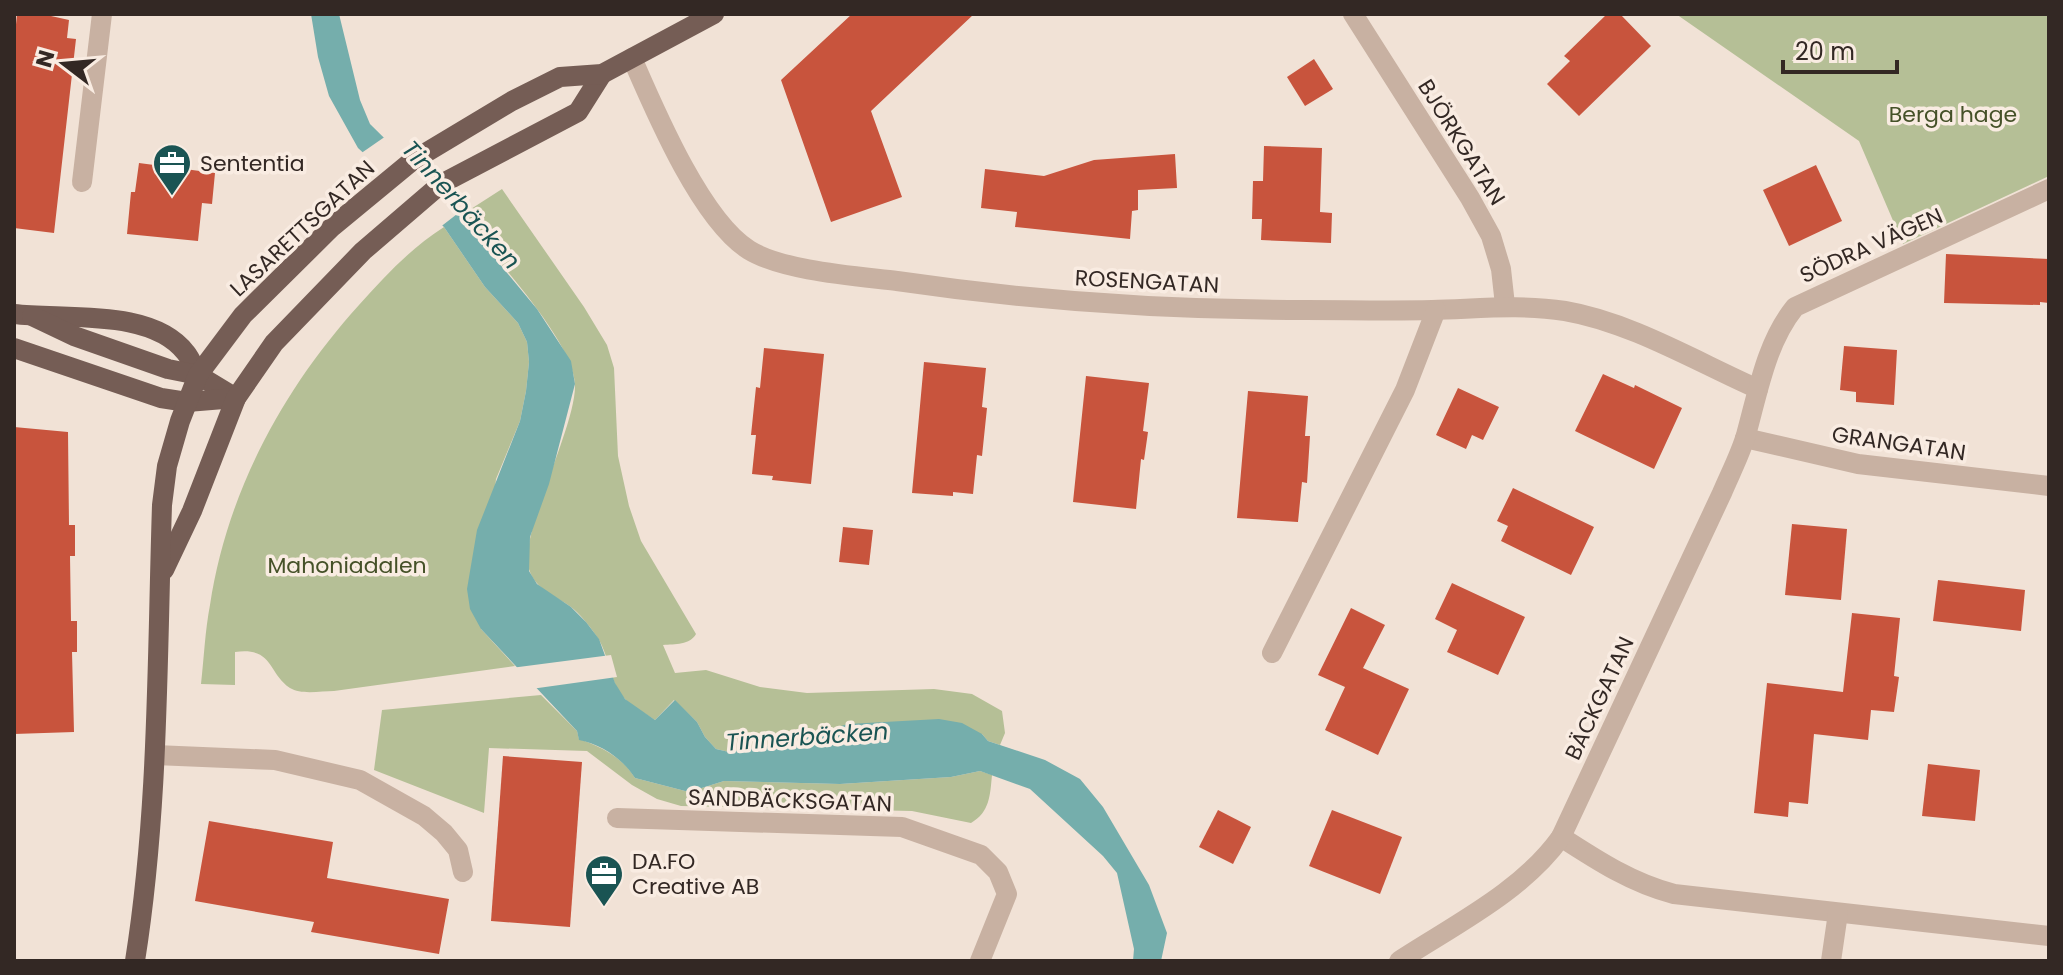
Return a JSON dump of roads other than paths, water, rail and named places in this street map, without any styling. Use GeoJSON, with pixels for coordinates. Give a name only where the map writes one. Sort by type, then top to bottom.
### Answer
{"type":"FeatureCollection","features":[{"type":"Feature","properties":{"kind":"main road","name":"LASARETTSGATAN"},"geometry":{"type":"LineString","coordinates":[[135,961],[147,871],[155,755],[162,505],[167,466],[198,375],[243,315],[269,287],[332,227],[412,161],[512,101],[560,77],[602,74],[632,58],[680,22],[714,14]]}},
{"type":"Feature","properties":{"kind":"main road","name":"LASARETTSGATAN"},"geometry":{"type":"LineString","coordinates":[[160,579],[192,511],[236,398],[274,343],[363,251],[441,184],[578,112],[602,74]]}},
{"type":"Feature","properties":{"kind":"main road"},"geometry":{"type":"LineString","coordinates":[[23,315],[168,369],[198,375],[236,398]]}},
{"type":"Feature","properties":{"kind":"main road"},"geometry":{"type":"LineString","coordinates":[[23,315],[95,318],[151,328],[185,351],[198,375]]}},
{"type":"Feature","properties":{"kind":"main road"},"geometry":{"type":"LineString","coordinates":[[14,348],[161,398],[187,402],[236,398]]}},
{"type":"Feature","properties":{"kind":"street"},"geometry":{"type":"LineString","coordinates":[[82,182],[102,14]]}},
{"type":"Feature","properties":{"kind":"street","name":"BJÖRKGATAN"},"geometry":{"type":"LineString","coordinates":[[1353,14],[1491,236],[1501,269],[1505,305]]}},
{"type":"Feature","properties":{"kind":"street","name":"ROSENGATAN"},"geometry":{"type":"LineString","coordinates":[[632,58],[664,129],[714,216],[731,237],[751,252],[770,259],[961,291],[1189,310],[1436,310],[1505,305],[1566,311],[1625,329],[1758,389]]}},
{"type":"Feature","properties":{"kind":"street","name":"SÖDRA VÄGEN"},"geometry":{"type":"LineString","coordinates":[[1758,389],[1780,330],[1795,307],[2049,189]]}},
{"type":"Feature","properties":{"kind":"street"},"geometry":{"type":"LineString","coordinates":[[1272,653],[1405,390],[1436,310]]}},
{"type":"Feature","properties":{"kind":"street","name":"BÄCKGATAN"},"geometry":{"type":"LineString","coordinates":[[1399,961],[1523,880],[1548,856],[1561,837],[1745,438],[1758,389]]}},
{"type":"Feature","properties":{"kind":"street","name":"GRANGATAN"},"geometry":{"type":"LineString","coordinates":[[1745,438],[1858,464],[2049,486]]}},
{"type":"Feature","properties":{"kind":"street"},"geometry":{"type":"LineString","coordinates":[[155,755],[275,760],[360,780],[424,816],[444,833],[458,850],[463,872]]}},
{"type":"Feature","properties":{"kind":"street","name":"SANDBÄCKSGATAN"},"geometry":{"type":"LineString","coordinates":[[617,818],[902,827],[981,855],[998,872],[1007,894],[980,961]]}},
{"type":"Feature","properties":{"kind":"street"},"geometry":{"type":"LineString","coordinates":[[1561,837],[1616,872],[1650,888],[1674,894],[2049,936]]}},
{"type":"Feature","properties":{"kind":"street"},"geometry":{"type":"LineString","coordinates":[[1831,961],[1838,913]]}},
{"type":"Feature","properties":{"kind":"water","name":"Tinnerbäcken"},"geometry":{"type":"Polygon","coordinates":[[[311,14],[339,14],[360,100],[370,124],[445,198],[537,309],[571,361],[575,384],[549,484],[530,537],[529,571],[537,584],[571,607],[599,639],[615,683],[625,699],[655,720],[675,700],[697,722],[716,749],[729,752],[778,744],[848,724],[939,719],[962,723],[988,741],[1045,760],[1080,779],[1103,807],[1149,885],[1167,933],[1161,961],[1133,961],[1134,949],[1117,873],[1103,856],[1030,789],[980,771],[951,777],[840,784],[724,781],[689,792],[635,778],[611,753],[579,740],[577,731],[481,629],[470,609],[467,589],[477,530],[520,421],[529,362],[527,342],[518,323],[485,287],[444,227],[358,148],[329,96],[311,14]]]}},
{"type":"Feature","properties":{"kind":"place","name":"Sententia"},"geometry":{"type":"Point","coordinates":[172,197]}},
{"type":"Feature","properties":{"kind":"place","name":"DA.FO Creative AB"},"geometry":{"type":"Point","coordinates":[604,908]}},
{"type":"Feature","properties":{"kind":"park label","name":"Berga hage"},"geometry":{"type":"Point","coordinates":[1953,114]}},
{"type":"Feature","properties":{"kind":"park label","name":"Mahoniadalen"},"geometry":{"type":"Point","coordinates":[347,565]}}]}
